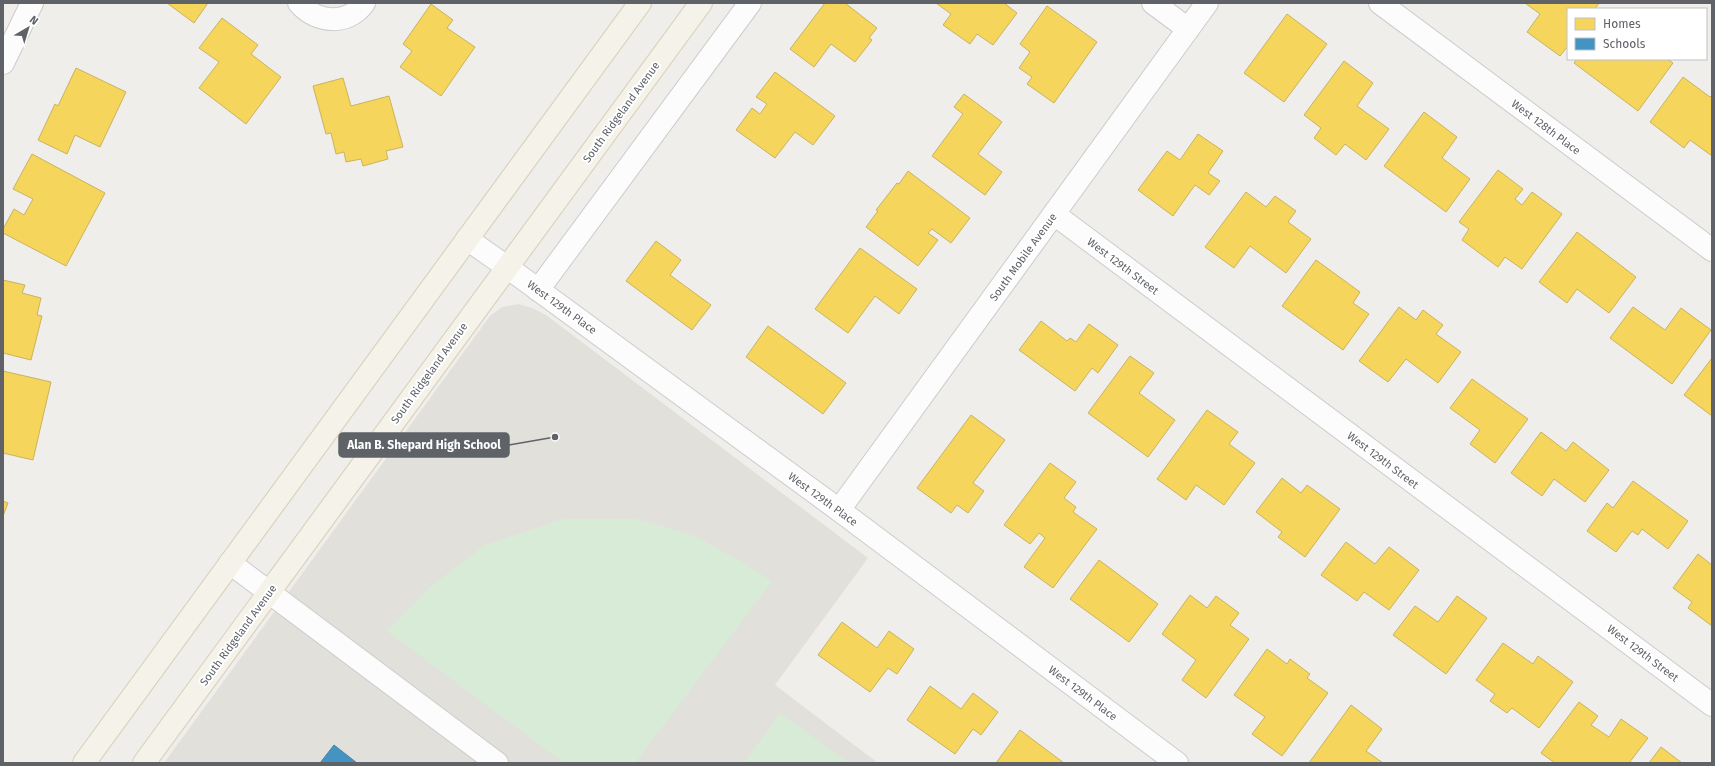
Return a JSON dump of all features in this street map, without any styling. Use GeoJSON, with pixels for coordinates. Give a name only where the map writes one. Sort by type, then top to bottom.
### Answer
{"type":"FeatureCollection","features":[{"type":"Feature","properties":{"kind":"main road"},"geometry":{"type":"LineString","coordinates":[[84,763],[640,3]]}},
{"type":"Feature","properties":{"kind":"main road","name":"South Ridgeland Avenue"},"geometry":{"type":"LineString","coordinates":[[144,763],[701,3]]}},
{"type":"Feature","properties":{"kind":"street"},"geometry":{"type":"LineString","coordinates":[[3,63],[32,3]]}},
{"type":"Feature","properties":{"kind":"street"},"geometry":{"type":"LineString","coordinates":[[299,3],[305,10],[319,18],[335,20],[351,15],[364,3]]}},
{"type":"Feature","properties":{"kind":"street"},"geometry":{"type":"LineString","coordinates":[[538,290],[750,3]]}},
{"type":"Feature","properties":{"kind":"street"},"geometry":{"type":"LineString","coordinates":[[1153,3],[1188,29]]}},
{"type":"Feature","properties":{"kind":"street","name":"South Mobile Avenue"},"geometry":{"type":"LineString","coordinates":[[839,510],[1207,3]]}},
{"type":"Feature","properties":{"kind":"street","name":"West 128th Place"},"geometry":{"type":"LineString","coordinates":[[1380,3],[1712,250]]}},
{"type":"Feature","properties":{"kind":"street","name":"West 129th Street"},"geometry":{"type":"LineString","coordinates":[[1054,214],[1712,705]]}},
{"type":"Feature","properties":{"kind":"street","name":"West 129th Place"},"geometry":{"type":"LineString","coordinates":[[467,239],[839,510],[1177,763]]}},
{"type":"Feature","properties":{"kind":"street"},"geometry":{"type":"LineString","coordinates":[[230,562],[497,763]]}},
{"type":"Feature","properties":{"kind":"shaded area"},"geometry":{"type":"Polygon","coordinates":[[[518,304],[532,308],[546,315],[868,558],[775,685],[878,763],[164,763],[490,316],[502,307],[518,304]]]}},
{"type":"Feature","properties":{"kind":"green space"},"geometry":{"type":"Polygon","coordinates":[[[563,519],[636,519],[695,536],[742,562],[772,581],[635,763],[564,763],[387,631],[430,587],[485,545],[563,519]]]}},
{"type":"Feature","properties":{"kind":"green space"},"geometry":{"type":"Polygon","coordinates":[[[780,713],[849,763],[744,763],[780,713]]]}},
{"type":"Feature","properties":{"kind":"building: Homes"},"geometry":{"type":"Polygon","coordinates":[[[167,3],[208,3],[194,23],[167,3]]]}},
{"type":"Feature","properties":{"kind":"building: Homes"},"geometry":{"type":"Polygon","coordinates":[[[825,3],[845,3],[877,28],[869,38],[872,40],[855,62],[831,44],[814,67],[790,49],[825,3]]]}},
{"type":"Feature","properties":{"kind":"building: Homes"},"geometry":{"type":"Polygon","coordinates":[[[936,3],[1004,3],[1017,13],[993,45],[977,34],[970,44],[943,25],[951,14],[936,3]]]}},
{"type":"Feature","properties":{"kind":"building: Homes"},"geometry":{"type":"Polygon","coordinates":[[[1525,3],[1599,3],[1596,8],[1567,8],[1567,47],[1560,56],[1527,32],[1540,14],[1525,3]]]}},
{"type":"Feature","properties":{"kind":"building: Homes"},"geometry":{"type":"Polygon","coordinates":[[[431,4],[453,20],[447,28],[475,47],[441,96],[400,67],[412,51],[403,44],[431,4]]]}},
{"type":"Feature","properties":{"kind":"building: Homes"},"geometry":{"type":"Polygon","coordinates":[[[1047,6],[1097,42],[1054,103],[1027,84],[1032,77],[1019,68],[1030,52],[1020,44],[1047,6]]]}},
{"type":"Feature","properties":{"kind":"building: Homes"},"geometry":{"type":"Polygon","coordinates":[[[1287,14],[1327,44],[1284,102],[1244,73],[1287,14]]]}},
{"type":"Feature","properties":{"kind":"building: Homes"},"geometry":{"type":"Polygon","coordinates":[[[222,18],[258,45],[251,54],[281,77],[246,124],[199,88],[219,62],[199,48],[222,18]]]}},
{"type":"Feature","properties":{"kind":"building: Homes"},"geometry":{"type":"Polygon","coordinates":[[[1576,60],[1668,60],[1673,63],[1638,111],[1574,63],[1576,60]]]}},
{"type":"Feature","properties":{"kind":"building: Homes"},"geometry":{"type":"Polygon","coordinates":[[[1344,61],[1373,83],[1357,106],[1389,129],[1366,160],[1345,144],[1336,155],[1314,138],[1321,128],[1304,115],[1344,61]]]}},
{"type":"Feature","properties":{"kind":"building: Homes"},"geometry":{"type":"Polygon","coordinates":[[[76,68],[126,92],[100,147],[75,135],[67,154],[38,140],[55,104],[58,106],[76,68]]]}},
{"type":"Feature","properties":{"kind":"building: Homes"},"geometry":{"type":"Polygon","coordinates":[[[775,72],[835,116],[813,145],[795,132],[775,158],[736,130],[752,108],[760,114],[767,104],[756,97],[775,72]]]}},
{"type":"Feature","properties":{"kind":"building: Homes"},"geometry":{"type":"Polygon","coordinates":[[[1683,77],[1710,97],[1712,95],[1712,156],[1690,140],[1684,148],[1650,122],[1683,77]]]}},
{"type":"Feature","properties":{"kind":"building: Homes"},"geometry":{"type":"Polygon","coordinates":[[[343,78],[351,106],[389,96],[403,147],[386,151],[388,159],[363,166],[361,159],[346,162],[344,152],[336,154],[331,133],[326,134],[313,86],[343,78]]]}},
{"type":"Feature","properties":{"kind":"building: Homes"},"geometry":{"type":"Polygon","coordinates":[[[964,94],[1002,122],[978,154],[1002,172],[985,195],[932,156],[963,114],[954,107],[964,94]]]}},
{"type":"Feature","properties":{"kind":"building: Homes"},"geometry":{"type":"Polygon","coordinates":[[[1424,112],[1457,137],[1442,158],[1470,179],[1446,212],[1384,166],[1424,112]]]}},
{"type":"Feature","properties":{"kind":"building: Homes"},"geometry":{"type":"Polygon","coordinates":[[[1198,134],[1223,151],[1208,173],[1220,181],[1209,195],[1195,185],[1173,216],[1138,190],[1167,151],[1180,160],[1198,134]]]}},
{"type":"Feature","properties":{"kind":"building: Homes"},"geometry":{"type":"Polygon","coordinates":[[[32,154],[105,193],[66,266],[3,233],[3,229],[14,209],[24,215],[33,199],[13,189],[32,154]]]}},
{"type":"Feature","properties":{"kind":"building: Homes"},"geometry":{"type":"Polygon","coordinates":[[[1498,170],[1523,189],[1515,199],[1522,205],[1532,192],[1562,214],[1522,269],[1505,257],[1498,267],[1462,240],[1469,229],[1459,222],[1498,170]]]}},
{"type":"Feature","properties":{"kind":"building: Homes"},"geometry":{"type":"Polygon","coordinates":[[[908,171],[970,218],[951,243],[932,229],[928,233],[938,240],[918,266],[866,227],[878,211],[876,210],[897,183],[899,184],[908,171]]]}},
{"type":"Feature","properties":{"kind":"building: Homes"},"geometry":{"type":"Polygon","coordinates":[[[1246,192],[1266,207],[1275,196],[1296,211],[1288,222],[1311,239],[1286,273],[1250,246],[1234,268],[1205,247],[1246,192]]]}},
{"type":"Feature","properties":{"kind":"building: Homes"},"geometry":{"type":"Polygon","coordinates":[[[1577,232],[1636,277],[1609,313],[1577,289],[1567,303],[1539,282],[1577,232]]]}},
{"type":"Feature","properties":{"kind":"building: Homes"},"geometry":{"type":"Polygon","coordinates":[[[656,241],[681,260],[670,275],[711,305],[692,330],[626,281],[656,241]]]}},
{"type":"Feature","properties":{"kind":"building: Homes"},"geometry":{"type":"Polygon","coordinates":[[[860,248],[917,289],[899,314],[875,296],[848,333],[815,309],[860,248]]]}},
{"type":"Feature","properties":{"kind":"building: Homes"},"geometry":{"type":"Polygon","coordinates":[[[1316,260],[1360,292],[1353,303],[1369,314],[1343,350],[1282,306],[1316,260]]]}},
{"type":"Feature","properties":{"kind":"building: Homes"},"geometry":{"type":"Polygon","coordinates":[[[3,280],[25,285],[22,293],[41,298],[37,315],[42,316],[31,360],[3,353],[3,280]]]}},
{"type":"Feature","properties":{"kind":"building: Homes"},"geometry":{"type":"Polygon","coordinates":[[[1399,307],[1416,320],[1423,310],[1443,325],[1436,334],[1461,352],[1438,383],[1406,359],[1388,382],[1359,361],[1399,307]]]}},
{"type":"Feature","properties":{"kind":"building: Homes"},"geometry":{"type":"Polygon","coordinates":[[[1633,307],[1665,330],[1681,308],[1711,330],[1672,384],[1610,338],[1633,307]]]}},
{"type":"Feature","properties":{"kind":"building: Homes"},"geometry":{"type":"Polygon","coordinates":[[[1041,321],[1067,341],[1070,338],[1076,342],[1089,324],[1118,345],[1098,373],[1092,368],[1075,391],[1019,350],[1041,321]]]}},
{"type":"Feature","properties":{"kind":"building: Homes"},"geometry":{"type":"Polygon","coordinates":[[[768,326],[846,383],[823,414],[746,357],[768,326]]]}},
{"type":"Feature","properties":{"kind":"building: Homes"},"geometry":{"type":"Polygon","coordinates":[[[1130,356],[1154,373],[1139,393],[1175,420],[1148,457],[1088,413],[1130,356]]]}},
{"type":"Feature","properties":{"kind":"building: Homes"},"geometry":{"type":"Polygon","coordinates":[[[1712,358],[1712,416],[1684,395],[1712,358]]]}},
{"type":"Feature","properties":{"kind":"building: Homes"},"geometry":{"type":"Polygon","coordinates":[[[3,371],[51,382],[33,460],[3,453],[3,371]]]}},
{"type":"Feature","properties":{"kind":"building: Homes"},"geometry":{"type":"Polygon","coordinates":[[[1472,379],[1528,419],[1495,463],[1470,444],[1480,430],[1450,408],[1472,379]]]}},
{"type":"Feature","properties":{"kind":"building: Homes"},"geometry":{"type":"Polygon","coordinates":[[[1207,410],[1238,432],[1229,444],[1255,463],[1224,505],[1196,485],[1186,500],[1157,479],[1207,410]]]}},
{"type":"Feature","properties":{"kind":"building: Homes"},"geometry":{"type":"Polygon","coordinates":[[[971,415],[1005,440],[973,483],[984,491],[968,513],[957,505],[951,513],[917,488],[971,415]]]}},
{"type":"Feature","properties":{"kind":"building: Homes"},"geometry":{"type":"Polygon","coordinates":[[[1541,432],[1566,451],[1573,442],[1609,470],[1585,502],[1554,479],[1542,496],[1511,473],[1541,432]]]}},
{"type":"Feature","properties":{"kind":"building: Homes"},"geometry":{"type":"Polygon","coordinates":[[[1050,463],[1076,482],[1064,498],[1076,507],[1073,512],[1097,529],[1053,588],[1024,567],[1045,538],[1039,533],[1030,544],[1004,525],[1050,463]]]}},
{"type":"Feature","properties":{"kind":"building: Homes"},"geometry":{"type":"Polygon","coordinates":[[[1282,478],[1301,493],[1307,485],[1340,509],[1305,557],[1278,537],[1282,532],[1256,512],[1282,478]]]}},
{"type":"Feature","properties":{"kind":"building: Homes"},"geometry":{"type":"Polygon","coordinates":[[[1633,481],[1688,521],[1668,549],[1642,529],[1638,535],[1632,531],[1616,552],[1587,531],[1607,503],[1613,508],[1633,481]]]}},
{"type":"Feature","properties":{"kind":"building: Homes"},"geometry":{"type":"Polygon","coordinates":[[[3,501],[8,503],[3,516],[3,501]]]}},
{"type":"Feature","properties":{"kind":"building: Homes"},"geometry":{"type":"Polygon","coordinates":[[[1346,542],[1375,564],[1389,547],[1419,570],[1389,610],[1364,592],[1357,601],[1321,575],[1346,542]]]}},
{"type":"Feature","properties":{"kind":"building: Homes"},"geometry":{"type":"Polygon","coordinates":[[[1698,554],[1712,565],[1712,626],[1688,608],[1692,602],[1673,588],[1698,554]]]}},
{"type":"Feature","properties":{"kind":"building: Homes"},"geometry":{"type":"Polygon","coordinates":[[[1099,560],[1158,604],[1129,642],[1070,599],[1099,560]]]}},
{"type":"Feature","properties":{"kind":"building: Homes"},"geometry":{"type":"Polygon","coordinates":[[[1190,595],[1207,608],[1216,596],[1239,613],[1230,625],[1249,639],[1206,698],[1182,680],[1196,660],[1162,634],[1190,595]]]}},
{"type":"Feature","properties":{"kind":"building: Homes"},"geometry":{"type":"Polygon","coordinates":[[[1457,596],[1487,618],[1446,674],[1393,635],[1415,606],[1438,622],[1457,596]]]}},
{"type":"Feature","properties":{"kind":"building: Homes"},"geometry":{"type":"Polygon","coordinates":[[[842,622],[877,648],[889,631],[914,649],[897,674],[888,668],[870,692],[818,655],[842,622]]]}},
{"type":"Feature","properties":{"kind":"building: Homes"},"geometry":{"type":"Polygon","coordinates":[[[1503,643],[1533,664],[1538,656],[1573,682],[1539,728],[1512,708],[1507,713],[1490,701],[1495,694],[1476,680],[1503,643]]]}},
{"type":"Feature","properties":{"kind":"building: Homes"},"geometry":{"type":"Polygon","coordinates":[[[1267,649],[1287,664],[1290,659],[1310,674],[1307,678],[1328,693],[1282,756],[1252,734],[1265,717],[1234,695],[1267,649]]]}},
{"type":"Feature","properties":{"kind":"building: Homes"},"geometry":{"type":"Polygon","coordinates":[[[930,686],[961,709],[973,693],[998,712],[981,735],[973,729],[955,754],[907,720],[930,686]]]}},
{"type":"Feature","properties":{"kind":"building: Homes"},"geometry":{"type":"Polygon","coordinates":[[[1579,702],[1598,716],[1591,725],[1609,737],[1621,719],[1648,738],[1629,763],[1555,763],[1541,753],[1579,702]]]}},
{"type":"Feature","properties":{"kind":"building: Homes"},"geometry":{"type":"Polygon","coordinates":[[[1351,705],[1382,729],[1366,751],[1383,763],[1309,763],[1351,705]]]}},
{"type":"Feature","properties":{"kind":"building: Homes"},"geometry":{"type":"Polygon","coordinates":[[[1020,730],[1064,763],[996,763],[1020,730]]]}},
{"type":"Feature","properties":{"kind":"building: Homes"},"geometry":{"type":"Polygon","coordinates":[[[1661,747],[1682,763],[1649,763],[1661,747]]]}},
{"type":"Feature","properties":{"kind":"building: Schools"},"geometry":{"type":"Polygon","coordinates":[[[334,745],[357,763],[320,763],[334,745]]]}},
{"type":"Feature","properties":{"kind":"place","name":"Alan B. Shepard High School"},"geometry":{"type":"Point","coordinates":[555,437]}}]}
